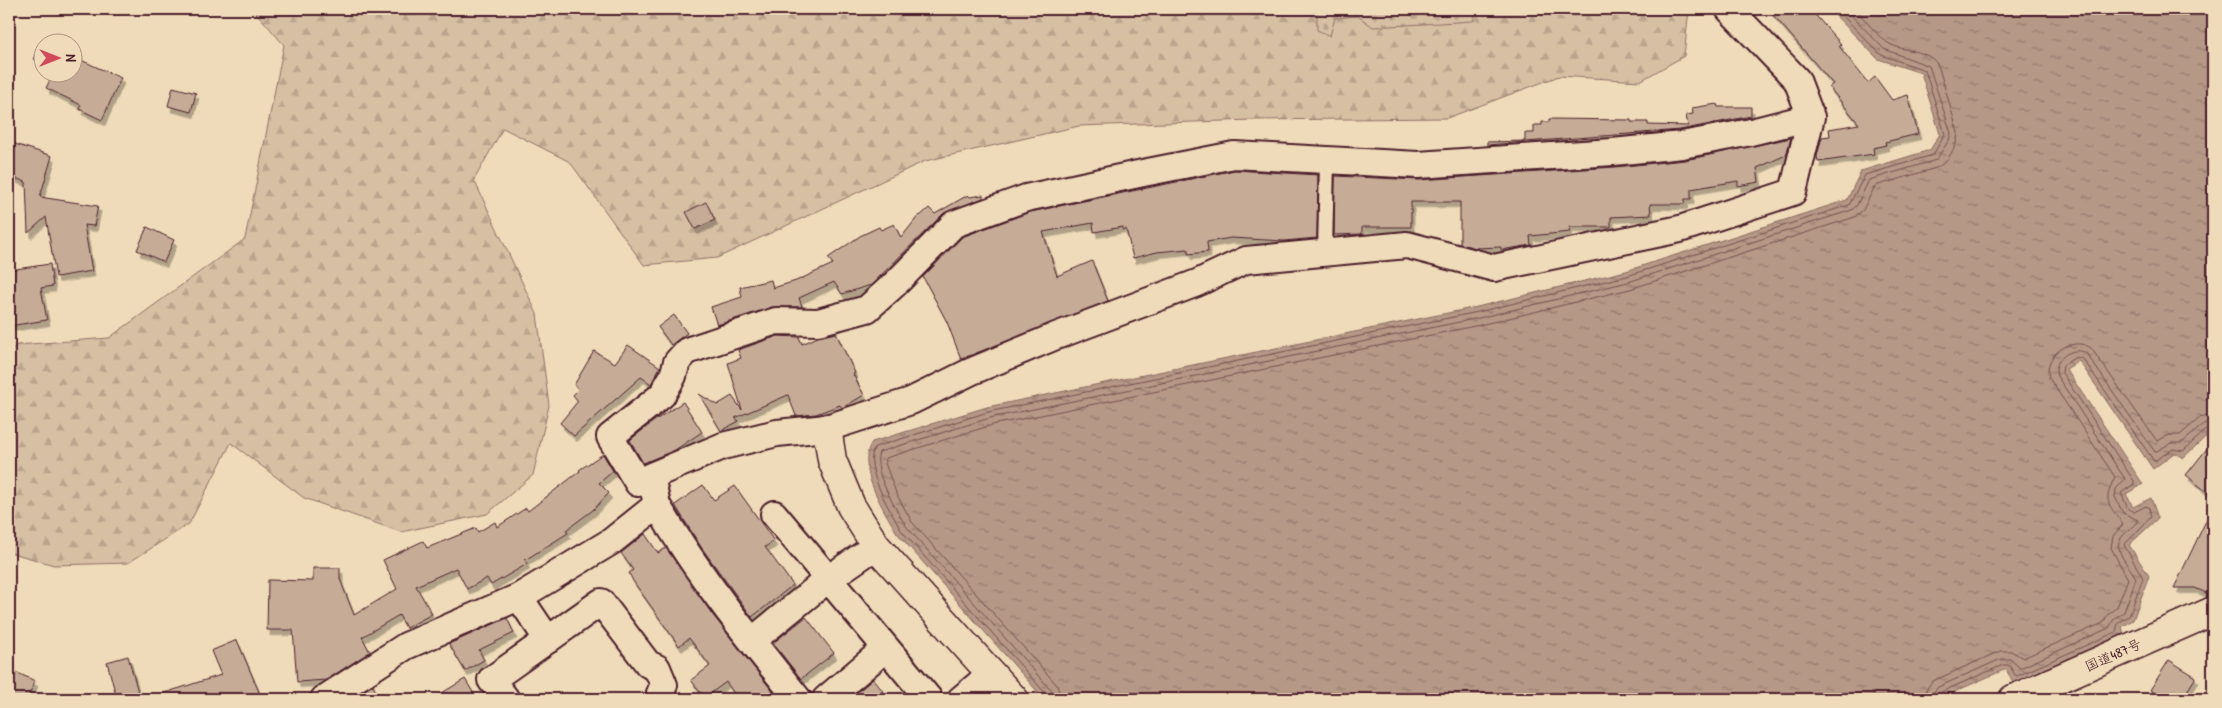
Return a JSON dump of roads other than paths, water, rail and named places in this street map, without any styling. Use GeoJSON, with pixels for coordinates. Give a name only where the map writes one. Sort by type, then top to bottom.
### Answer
{"type":"FeatureCollection","features":[{"type":"Feature","properties":{"kind":"main road"},"geometry":{"type":"LineString","coordinates":[[827,428],[832,460],[851,506],[876,546],[1014,699]]}},
{"type":"Feature","properties":{"kind":"main road","name":"国道487号"},"geometry":{"type":"LineString","coordinates":[[2013,699],[2213,610]]}},
{"type":"Feature","properties":{"kind":"street"},"geometry":{"type":"LineString","coordinates":[[1729,9],[1797,80],[1811,117],[1793,192],[1680,229],[1494,268],[1407,245],[1246,260],[1197,283],[1056,336],[970,372],[911,401],[827,428],[777,433],[722,446],[638,483],[610,437],[662,395],[673,376],[676,362],[687,351],[776,321],[818,322],[867,309],[896,283],[954,224],[1026,198],[1234,155],[1418,165],[1623,151],[1682,145],[1752,132],[1811,117]]}},
{"type":"Feature","properties":{"kind":"street"},"geometry":{"type":"LineString","coordinates":[[651,476],[657,505],[677,540],[798,699]]}},
{"type":"Feature","properties":{"kind":"street"},"geometry":{"type":"LineString","coordinates":[[324,699],[406,646],[519,597],[612,541],[657,505]]}},
{"type":"Feature","properties":{"kind":"street"},"geometry":{"type":"LineString","coordinates":[[774,514],[929,699]]}},
{"type":"Feature","properties":{"kind":"street"},"geometry":{"type":"LineString","coordinates":[[752,641],[828,579],[876,546]]}},
{"type":"Feature","properties":{"kind":"street"},"geometry":{"type":"LineString","coordinates":[[519,597],[548,640]]}},
{"type":"Feature","properties":{"kind":"street"},"geometry":{"type":"LineString","coordinates":[[506,699],[491,680],[601,602],[648,664],[657,668],[664,684],[660,693],[664,699]]}},
{"type":"Feature","properties":{"kind":"street"},"geometry":{"type":"LineString","coordinates":[[826,699],[886,648]]}},
{"type":"Feature","properties":{"kind":"street"},"geometry":{"type":"LineString","coordinates":[[961,699],[991,674]]}},
{"type":"Feature","properties":{"kind":"lane"},"geometry":{"type":"LineString","coordinates":[[1326,252],[1327,161]]}},
{"type":"Feature","properties":{"kind":"water"},"geometry":{"type":"Polygon","coordinates":[[[1829,9],[2213,9],[2213,430],[2183,458],[2174,453],[2153,469],[2079,361],[2066,369],[2143,484],[2126,494],[2133,507],[2151,498],[2158,518],[2129,545],[2149,576],[2133,620],[2122,627],[2124,634],[2013,683],[2006,669],[1938,699],[1044,699],[897,533],[879,501],[869,476],[867,464],[868,452],[872,442],[987,407],[1477,307],[1626,271],[1847,200],[1861,171],[1930,150],[1940,134],[1921,73],[1878,59],[1829,9]]]}}]}
